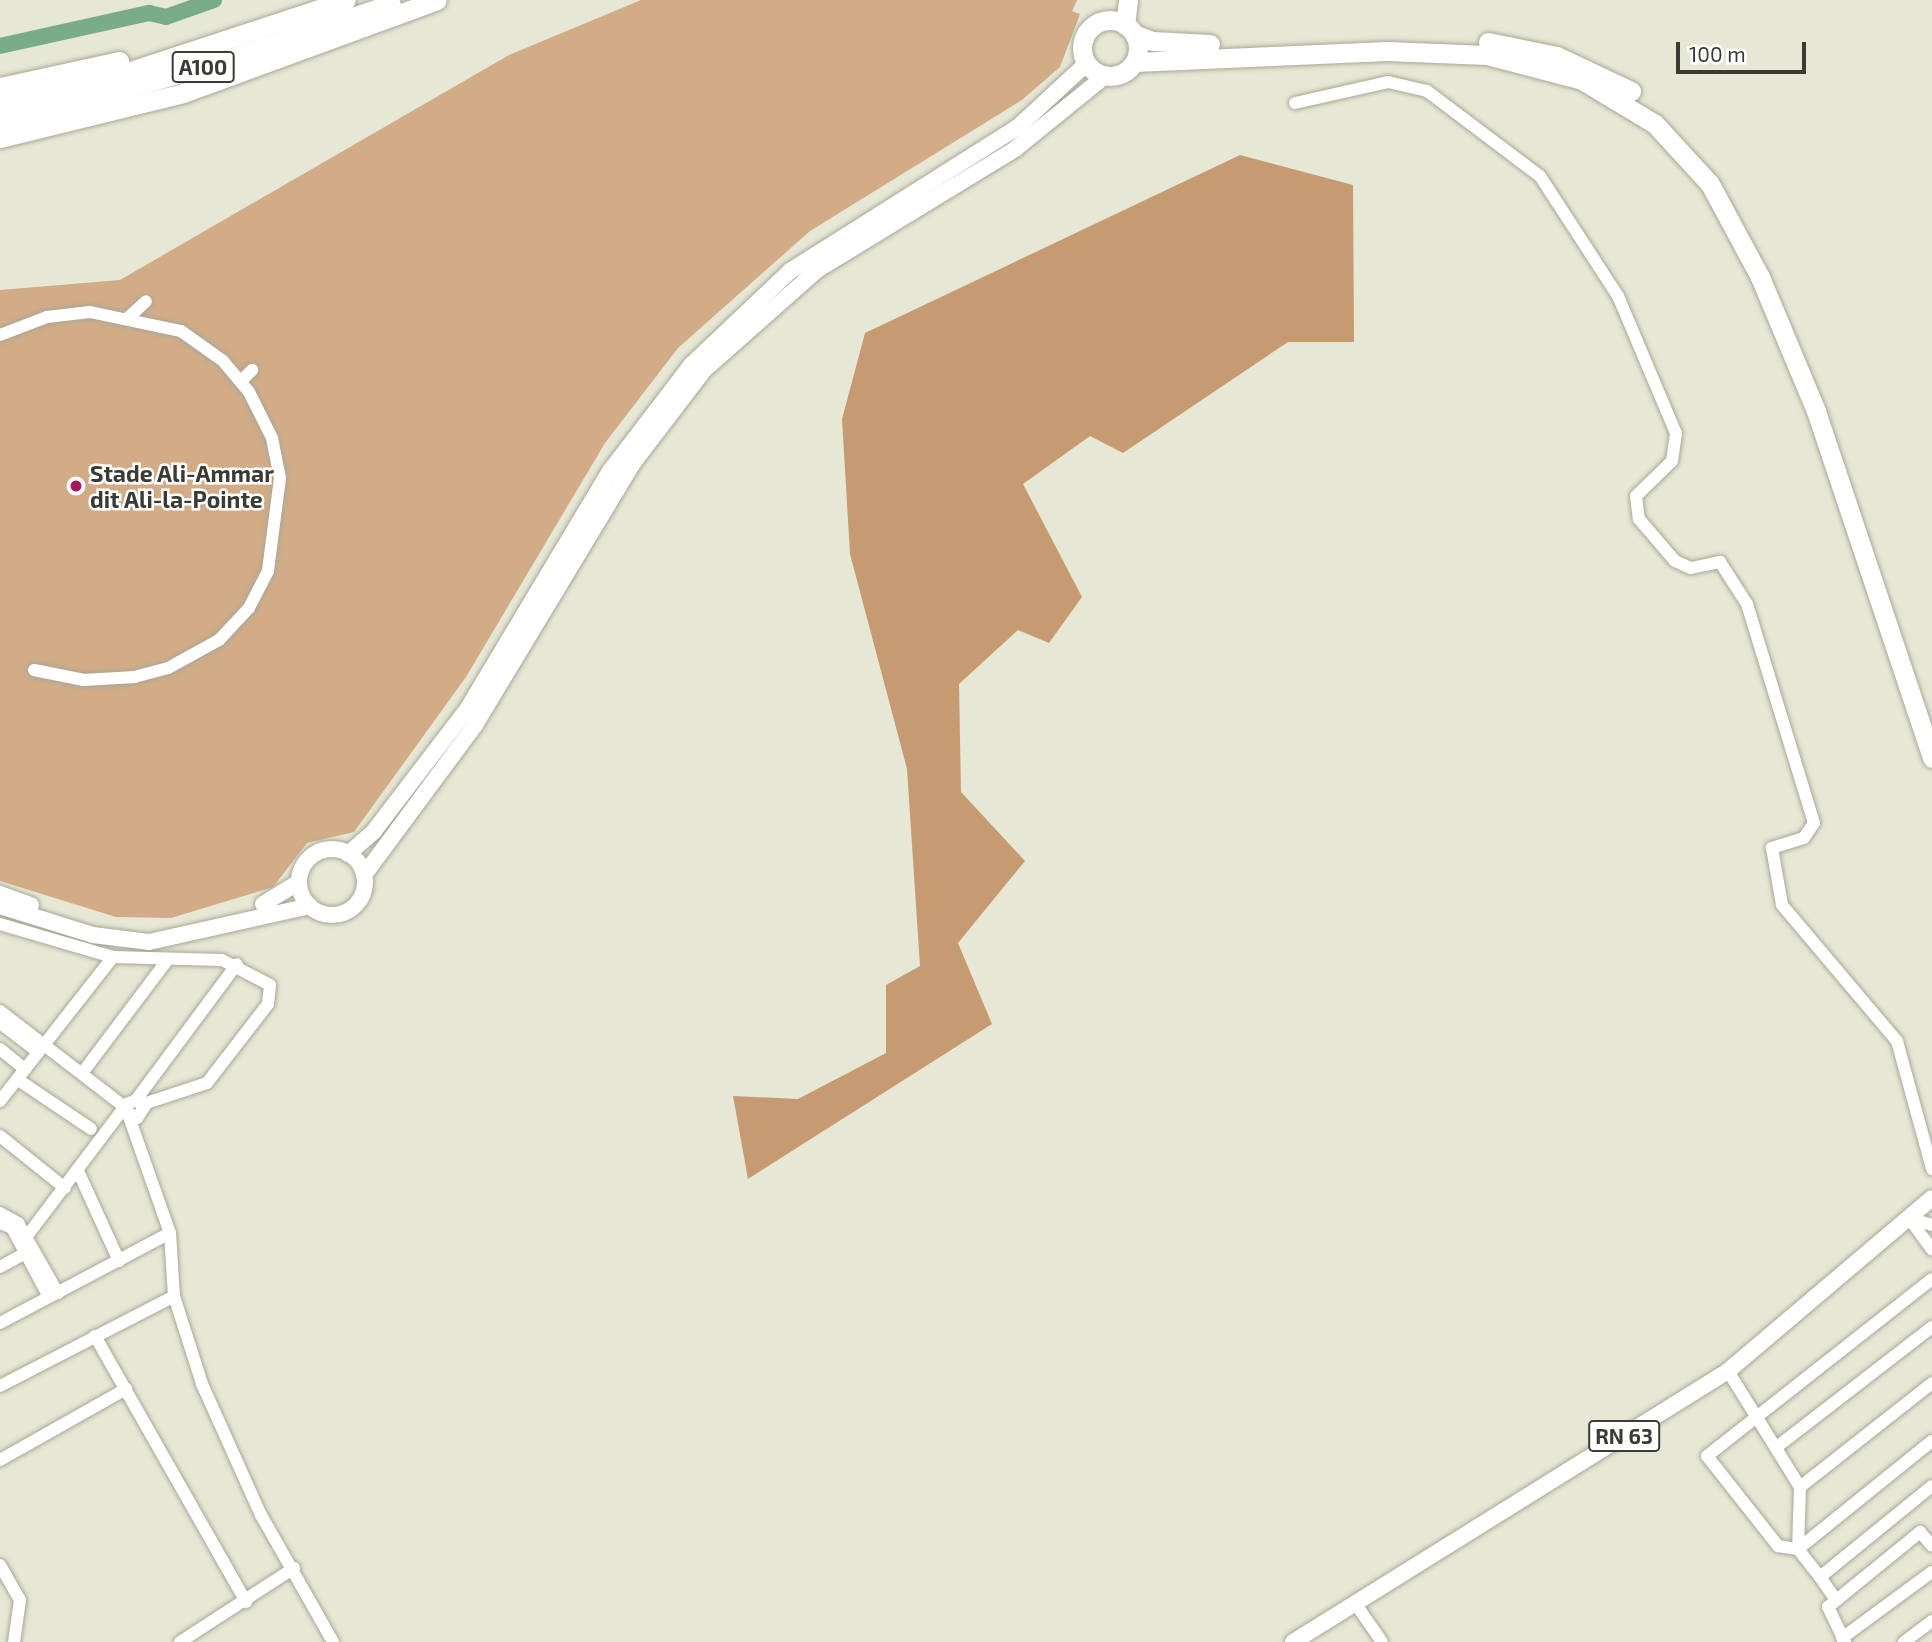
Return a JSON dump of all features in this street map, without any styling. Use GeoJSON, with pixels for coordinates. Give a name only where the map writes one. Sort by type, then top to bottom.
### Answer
{"type":"FeatureCollection","features":[{"type":"Feature","properties":{"kind":"highway","name":"A100"},"geometry":{"type":"LineString","coordinates":[[0,122],[207,66],[402,0]]}},
{"type":"Feature","properties":{"kind":"highway"},"geometry":{"type":"LineString","coordinates":[[0,138],[183,93],[437,0]]}},
{"type":"Feature","properties":{"kind":"highway"},"geometry":{"type":"LineString","coordinates":[[1112,0],[1135,62]]}},
{"type":"Feature","properties":{"kind":"highway"},"geometry":{"type":"LineString","coordinates":[[1122,26],[1128,0]]}},
{"type":"Feature","properties":{"kind":"highway","name":"A100"},"geometry":{"type":"LineString","coordinates":[[0,104],[124,74],[338,3]]}},
{"type":"Feature","properties":{"kind":"highway"},"geometry":{"type":"LineString","coordinates":[[0,87],[338,3]]}},
{"type":"Feature","properties":{"kind":"highway"},"geometry":{"type":"LineString","coordinates":[[1932,719],[1792,320],[1730,192],[1671,122],[1590,68],[1508,45],[1411,39],[1203,44],[1122,26],[1085,35],[1086,64],[1105,76],[1122,74],[1135,62],[1387,51],[1487,55],[1582,80],[1655,124],[1710,184],[1760,277],[1816,411],[1932,758]]}},
{"type":"Feature","properties":{"kind":"main road"},"geometry":{"type":"LineString","coordinates":[[0,894],[102,928],[154,932],[275,901],[299,882],[315,854],[348,854],[374,831],[468,708],[617,460],[700,355],[790,271],[1018,127],[1086,64]]}},
{"type":"Feature","properties":{"kind":"main road"},"geometry":{"type":"LineString","coordinates":[[299,882],[310,906],[328,915],[348,910],[361,895],[364,875],[475,725],[633,463],[704,370],[817,270],[1015,149],[1105,76]]}},
{"type":"Feature","properties":{"kind":"main road"},"geometry":{"type":"LineString","coordinates":[[348,854],[364,875]]}},
{"type":"Feature","properties":{"kind":"main road"},"geometry":{"type":"LineString","coordinates":[[0,906],[93,935],[149,942],[310,906]]}},
{"type":"Feature","properties":{"kind":"main road","name":"RN 63"},"geometry":{"type":"LineString","coordinates":[[1293,1642],[1728,1371],[1932,1198]]}},
{"type":"Feature","properties":{"kind":"street"},"geometry":{"type":"LineString","coordinates":[[1295,103],[1388,82],[1427,91],[1540,176],[1618,296],[1676,433],[1672,461],[1636,496],[1639,519],[1675,561],[1691,568],[1720,562],[1747,604],[1814,824],[1804,838],[1772,848],[1782,905],[1897,1041],[1932,1170]]}},
{"type":"Feature","properties":{"kind":"street"},"geometry":{"type":"LineString","coordinates":[[129,317],[146,301]]}},
{"type":"Feature","properties":{"kind":"street"},"geometry":{"type":"LineString","coordinates":[[0,335],[61,314],[129,317],[192,337],[241,381],[272,438],[281,492],[271,559],[249,608],[207,649],[152,674],[93,681],[34,670]]}},
{"type":"Feature","properties":{"kind":"street"},"geometry":{"type":"LineString","coordinates":[[241,381],[253,370]]}},
{"type":"Feature","properties":{"kind":"street"},"geometry":{"type":"LineString","coordinates":[[0,924],[113,957],[237,964],[270,985],[268,1004],[201,1087],[134,1107]]}},
{"type":"Feature","properties":{"kind":"street"},"geometry":{"type":"LineString","coordinates":[[0,1101],[113,957]]}},
{"type":"Feature","properties":{"kind":"street"},"geometry":{"type":"LineString","coordinates":[[86,1068],[168,959]]}},
{"type":"Feature","properties":{"kind":"street"},"geometry":{"type":"LineString","coordinates":[[27,1236],[78,1171],[134,1107],[237,964]]}},
{"type":"Feature","properties":{"kind":"street"},"geometry":{"type":"LineString","coordinates":[[0,1012],[134,1107]]}},
{"type":"Feature","properties":{"kind":"street"},"geometry":{"type":"LineString","coordinates":[[0,1023],[86,1068],[134,1107],[136,1137],[170,1233],[174,1296],[202,1384],[261,1515],[294,1568],[333,1642]]}},
{"type":"Feature","properties":{"kind":"street"},"geometry":{"type":"LineString","coordinates":[[0,1049],[21,1074],[91,1129]]}},
{"type":"Feature","properties":{"kind":"street"},"geometry":{"type":"LineString","coordinates":[[0,1136],[65,1188]]}},
{"type":"Feature","properties":{"kind":"street"},"geometry":{"type":"LineString","coordinates":[[78,1171],[119,1261]]}},
{"type":"Feature","properties":{"kind":"street"},"geometry":{"type":"LineString","coordinates":[[0,1213],[53,1295]]}},
{"type":"Feature","properties":{"kind":"street"},"geometry":{"type":"LineString","coordinates":[[1909,1218],[1932,1225]]}},
{"type":"Feature","properties":{"kind":"street"},"geometry":{"type":"LineString","coordinates":[[1909,1218],[1932,1250]]}},
{"type":"Feature","properties":{"kind":"street"},"geometry":{"type":"LineString","coordinates":[[10,1225],[27,1236],[53,1295]]}},
{"type":"Feature","properties":{"kind":"street"},"geometry":{"type":"LineString","coordinates":[[0,1323],[170,1233]]}},
{"type":"Feature","properties":{"kind":"street"},"geometry":{"type":"LineString","coordinates":[[0,1267],[25,1253]]}},
{"type":"Feature","properties":{"kind":"street"},"geometry":{"type":"LineString","coordinates":[[1932,1279],[1707,1456],[1778,1546],[1798,1549],[1932,1441]]}},
{"type":"Feature","properties":{"kind":"street"},"geometry":{"type":"LineString","coordinates":[[0,1386],[174,1296]]}},
{"type":"Feature","properties":{"kind":"street"},"geometry":{"type":"LineString","coordinates":[[1778,1446],[1932,1326]]}},
{"type":"Feature","properties":{"kind":"street"},"geometry":{"type":"LineString","coordinates":[[95,1336],[246,1602]]}},
{"type":"Feature","properties":{"kind":"street"},"geometry":{"type":"LineString","coordinates":[[1728,1371],[1778,1446],[1800,1487],[1798,1549],[1836,1600]]}},
{"type":"Feature","properties":{"kind":"street"},"geometry":{"type":"LineString","coordinates":[[1800,1487],[1932,1383]]}},
{"type":"Feature","properties":{"kind":"street"},"geometry":{"type":"LineString","coordinates":[[0,1460],[126,1389]]}},
{"type":"Feature","properties":{"kind":"street"},"geometry":{"type":"LineString","coordinates":[[1820,1577],[1932,1486]]}},
{"type":"Feature","properties":{"kind":"street"},"geometry":{"type":"LineString","coordinates":[[1932,1523],[1828,1607],[1843,1640],[1932,1572]]}},
{"type":"Feature","properties":{"kind":"street"},"geometry":{"type":"LineString","coordinates":[[1920,1532],[1932,1546]]}},
{"type":"Feature","properties":{"kind":"street"},"geometry":{"type":"LineString","coordinates":[[0,1565],[20,1600],[14,1642]]}},
{"type":"Feature","properties":{"kind":"street"},"geometry":{"type":"LineString","coordinates":[[180,1642],[246,1602],[294,1568]]}},
{"type":"Feature","properties":{"kind":"street"},"geometry":{"type":"LineString","coordinates":[[1355,1603],[1382,1642]]}},
{"type":"Feature","properties":{"kind":"street"},"geometry":{"type":"LineString","coordinates":[[1904,1642],[1932,1621]]}},
{"type":"Feature","properties":{"kind":"shaded area"},"geometry":{"type":"Polygon","coordinates":[[[641,0],[1077,0],[1072,11],[1080,14],[1060,67],[1022,100],[810,231],[678,348],[605,443],[466,677],[354,832],[307,843],[273,887],[171,918],[116,917],[0,881],[0,290],[120,280],[509,55],[641,0]]]}},
{"type":"Feature","properties":{"kind":"shaded area"},"geometry":{"type":"Polygon","coordinates":[[[1240,155],[1353,185],[1354,342],[1288,342],[1123,453],[1090,436],[1023,484],[1082,597],[1049,643],[1018,630],[959,684],[961,792],[1025,861],[958,943],[992,1024],[748,1179],[733,1096],[798,1099],[886,1053],[886,985],[920,966],[907,769],[850,554],[842,419],[865,333],[1240,155]]]}},
{"type":"Feature","properties":{"kind":"waterway"},"geometry":{"type":"LineString","coordinates":[[0,46],[149,13],[166,17],[214,0]]}},
{"type":"Feature","properties":{"kind":"place","name":"Stade Ali-Ammar dit Ali-la-Pointe"},"geometry":{"type":"Point","coordinates":[76,486]}}]}
